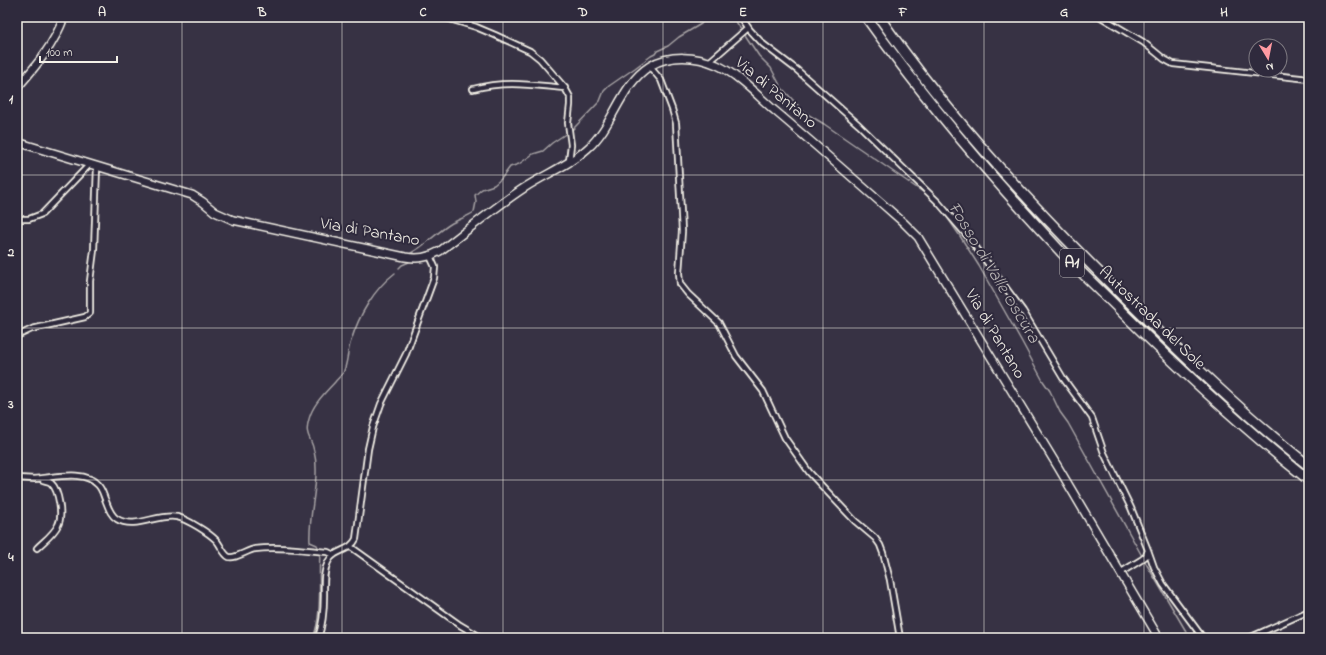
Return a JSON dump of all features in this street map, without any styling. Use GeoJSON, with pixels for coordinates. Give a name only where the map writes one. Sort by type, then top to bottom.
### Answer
{"type":"FeatureCollection","features":[{"type":"Feature","properties":{"kind":"highway","name":"Autostrada del Sole"},"geometry":{"type":"LineString","coordinates":[[866,17],[897,61],[975,157],[1065,256],[1175,364],[1269,448],[1309,480]]}},
{"type":"Feature","properties":{"kind":"highway","name":"Autostrada del Sole"},"geometry":{"type":"LineString","coordinates":[[879,17],[905,54],[984,150],[1073,247],[1184,356],[1279,442],[1309,466]]}},
{"type":"Feature","properties":{"kind":"street"},"geometry":{"type":"LineString","coordinates":[[17,88],[48,49],[58,32],[64,17]]}},
{"type":"Feature","properties":{"kind":"street"},"geometry":{"type":"LineString","coordinates":[[443,17],[487,31],[530,51],[537,56],[565,88],[569,96],[570,102],[568,120],[572,145],[569,161]]}},
{"type":"Feature","properties":{"kind":"street"},"geometry":{"type":"LineString","coordinates":[[741,17],[748,28],[765,46],[797,70],[872,137],[938,202],[969,238],[1023,311],[1063,378],[1090,415],[1104,451],[1133,511],[1156,572],[1165,588],[1203,638]]}},
{"type":"Feature","properties":{"kind":"street"},"geometry":{"type":"LineString","coordinates":[[1101,17],[1143,42],[1164,59],[1173,64],[1309,79]]}},
{"type":"Feature","properties":{"kind":"street"},"geometry":{"type":"LineString","coordinates":[[709,62],[748,28]]}},
{"type":"Feature","properties":{"kind":"street","name":"Via di Pantano"},"geometry":{"type":"LineString","coordinates":[[17,142],[192,195],[215,212],[233,220],[405,257],[418,258],[430,256],[443,248],[524,188],[585,151],[597,139],[635,79],[650,67],[663,60],[676,58],[692,58],[709,62],[734,76],[916,234],[930,254],[1159,638]]}},
{"type":"Feature","properties":{"kind":"street"},"geometry":{"type":"LineString","coordinates":[[650,67],[661,80],[676,123],[682,228],[678,276],[680,284],[688,294],[719,323],[736,356],[762,389],[783,435],[809,472],[852,518],[875,538],[880,545],[884,553],[890,580],[900,638]]}},
{"type":"Feature","properties":{"kind":"street"},"geometry":{"type":"LineString","coordinates":[[473,89],[490,85],[513,83],[565,88]]}},
{"type":"Feature","properties":{"kind":"street"},"geometry":{"type":"LineString","coordinates":[[17,219],[30,220],[42,214],[89,165]]}},
{"type":"Feature","properties":{"kind":"street"},"geometry":{"type":"LineString","coordinates":[[17,336],[30,329],[85,317],[90,313],[90,281],[94,244],[97,167]]}},
{"type":"Feature","properties":{"kind":"street"},"geometry":{"type":"LineString","coordinates":[[318,638],[323,615],[325,573],[328,562],[334,555],[351,547],[357,536],[367,454],[372,432],[381,404],[406,354],[434,278],[435,267],[430,256]]}},
{"type":"Feature","properties":{"kind":"street"},"geometry":{"type":"LineString","coordinates":[[34,479],[73,476],[86,477],[99,486],[110,512],[118,520],[129,522],[168,517],[183,519],[213,538],[225,554],[230,557],[234,557],[250,550],[272,548],[328,552],[334,555]]}},
{"type":"Feature","properties":{"kind":"street"},"geometry":{"type":"LineString","coordinates":[[17,478],[46,481],[53,485],[58,499],[60,510],[58,526],[37,548]]}},
{"type":"Feature","properties":{"kind":"street"},"geometry":{"type":"LineString","coordinates":[[351,547],[482,638]]}},
{"type":"Feature","properties":{"kind":"street"},"geometry":{"type":"LineString","coordinates":[[1120,573],[1144,558],[1148,550]]}},
{"type":"Feature","properties":{"kind":"street"},"geometry":{"type":"LineString","coordinates":[[1249,638],[1309,611]]}},
{"type":"Feature","properties":{"kind":"waterway"},"geometry":{"type":"LineString","coordinates":[[411,255],[411,253],[447,227],[474,212],[476,202],[475,195],[482,189],[494,185],[501,179],[510,167],[519,164],[533,154],[543,151],[573,129],[600,101],[604,91],[609,86],[655,54],[657,51],[668,46],[679,37],[701,24],[706,17]]}},
{"type":"Feature","properties":{"kind":"waterway","name":"Fosso di Valle Oscura"},"geometry":{"type":"LineString","coordinates":[[733,17],[759,56],[771,68],[781,87],[804,112],[824,124],[930,197]]}},
{"type":"Feature","properties":{"kind":"waterway","name":"Fosso di Valle Oscura"},"geometry":{"type":"LineString","coordinates":[[940,207],[979,266],[1142,556]]}},
{"type":"Feature","properties":{"kind":"waterway"},"geometry":{"type":"LineString","coordinates":[[399,268],[409,262],[409,260]]}},
{"type":"Feature","properties":{"kind":"waterway"},"geometry":{"type":"LineString","coordinates":[[319,549],[317,545],[310,542],[316,462],[313,446],[307,429],[309,419],[316,404],[343,373],[354,331],[368,303],[387,279],[395,273]]}},
{"type":"Feature","properties":{"kind":"waterway"},"geometry":{"type":"LineString","coordinates":[[313,638],[319,607],[320,553]]}},
{"type":"Feature","properties":{"kind":"waterway","name":"Fosso di Valle Oscura"},"geometry":{"type":"LineString","coordinates":[[1144,560],[1190,638]]}}]}
